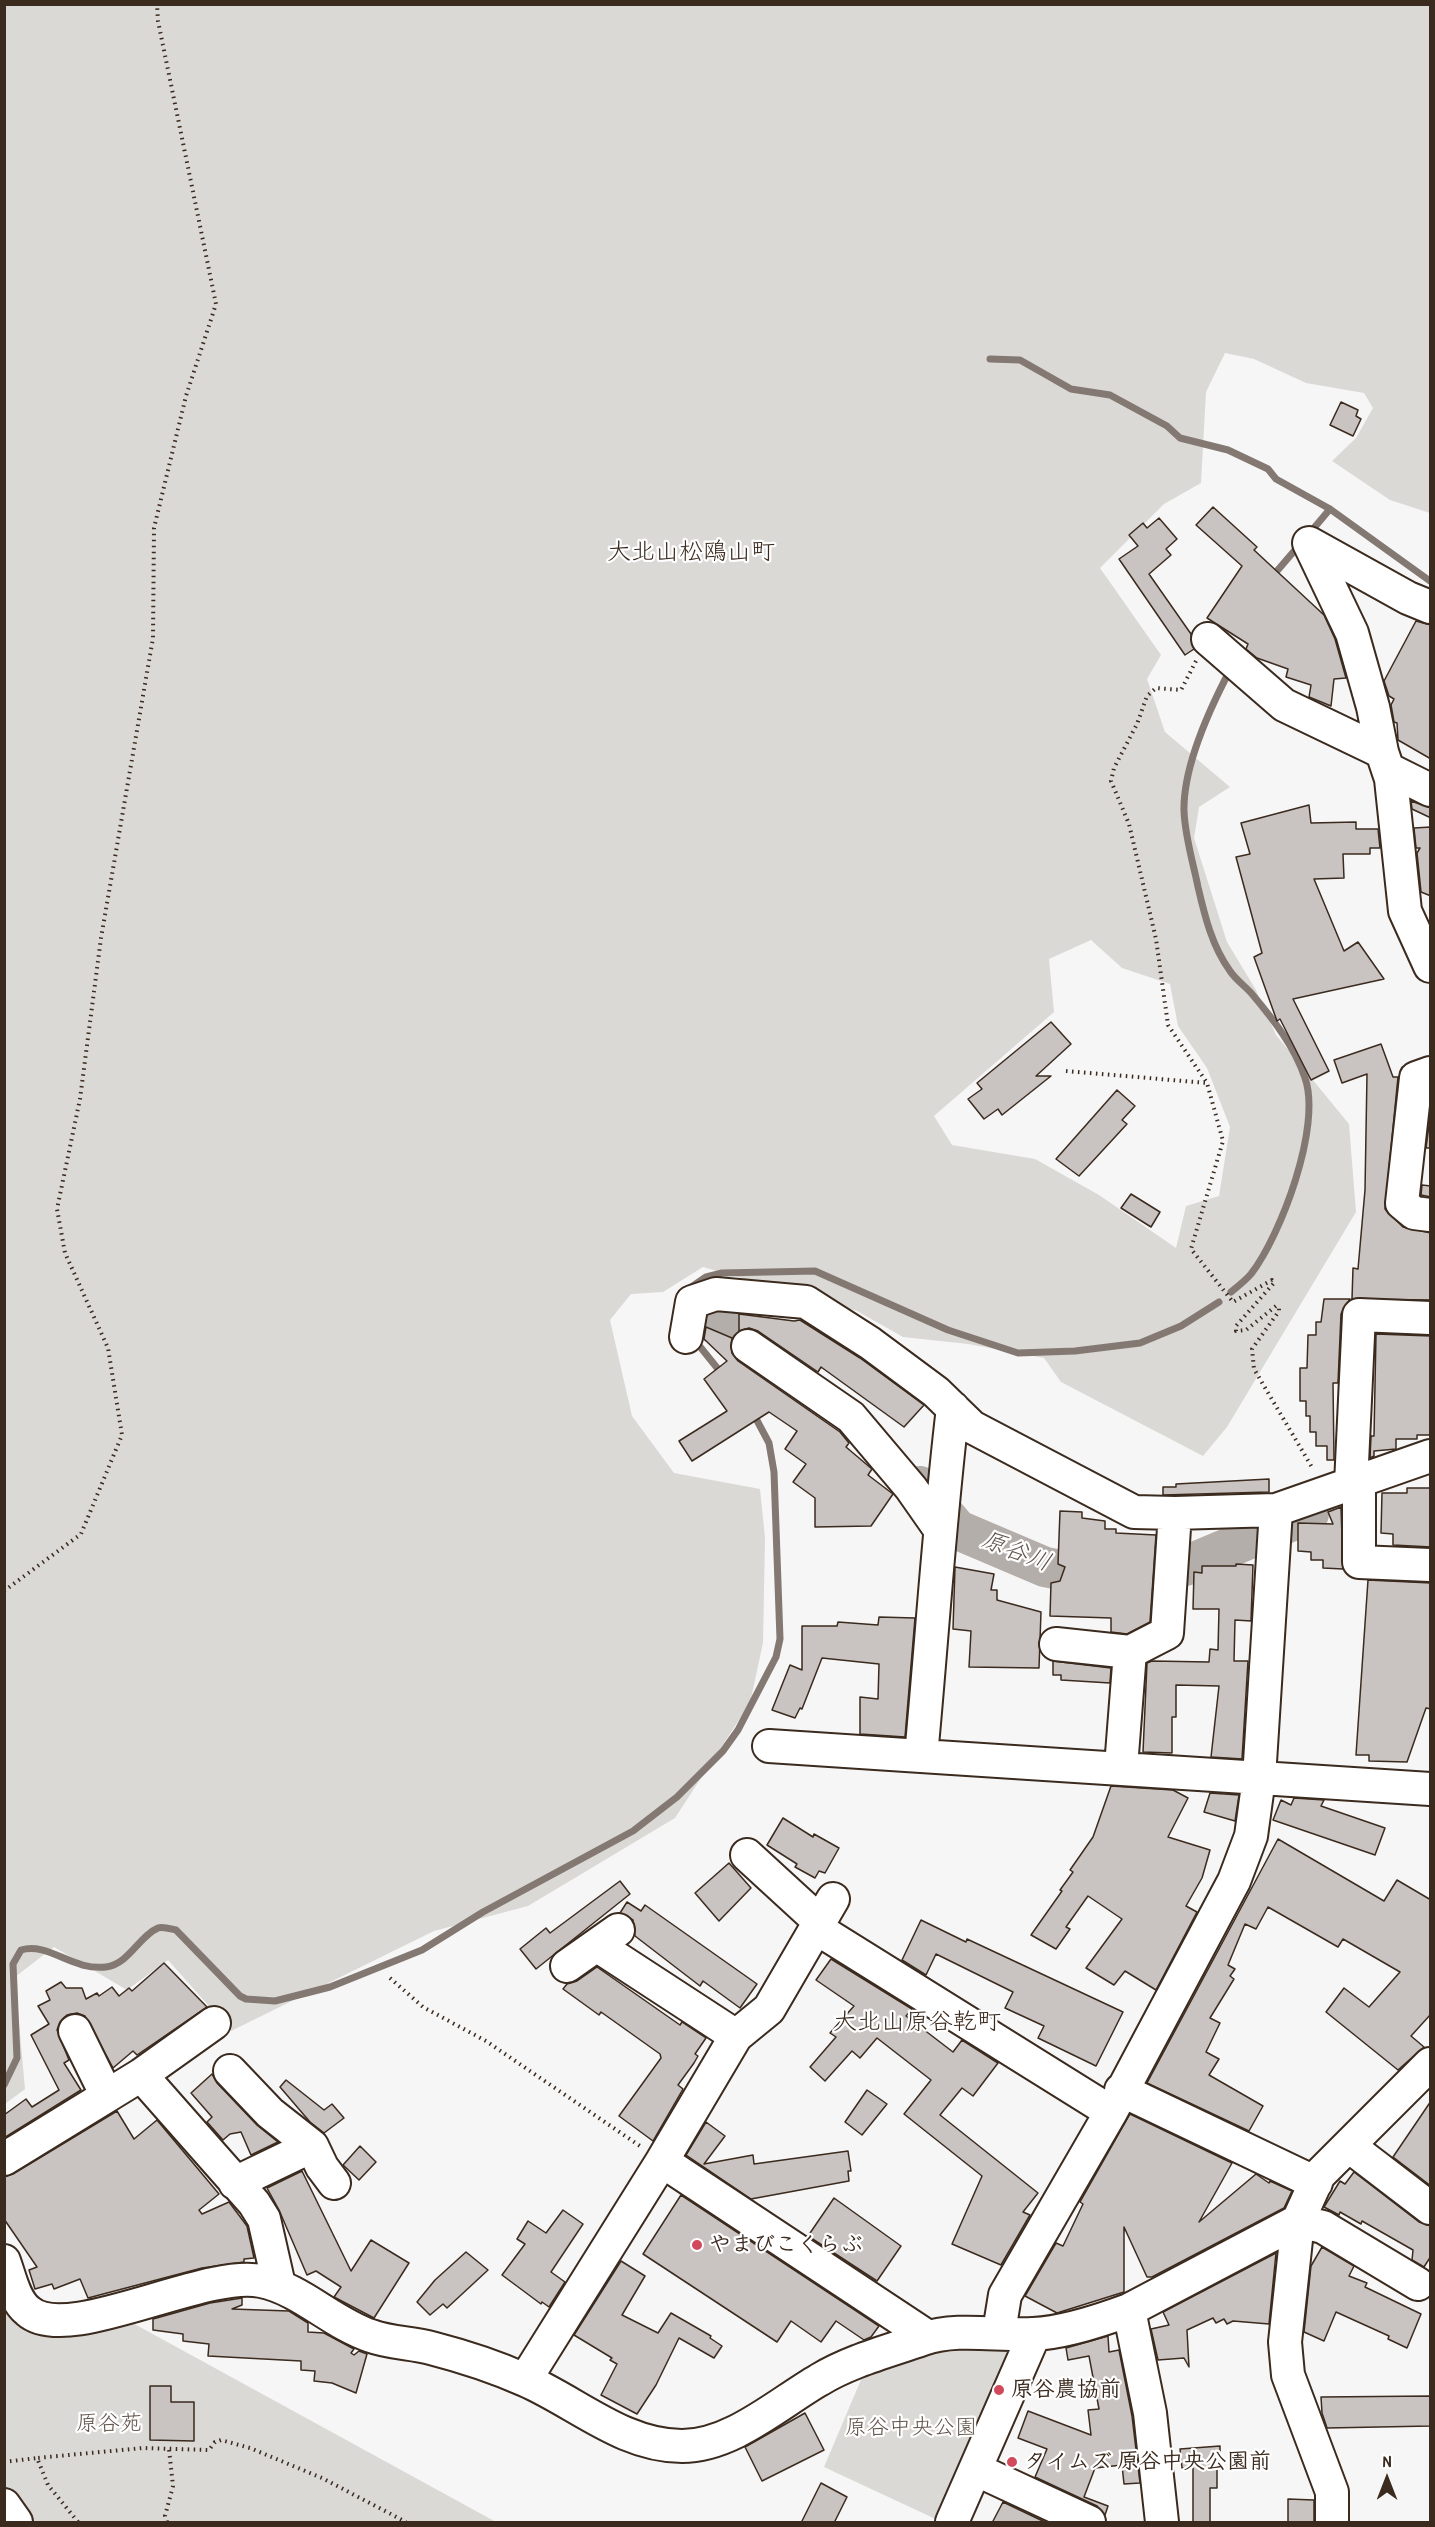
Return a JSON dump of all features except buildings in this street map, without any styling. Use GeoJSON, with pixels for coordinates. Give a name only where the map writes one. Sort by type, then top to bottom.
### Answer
{"type":"FeatureCollection","features":[{"type":"Feature","properties":{"kind":"street"},"geometry":{"type":"LineString","coordinates":[[1431,607],[1408,598],[1309,543],[1352,633],[1385,760],[1405,911],[1431,966]]}},
{"type":"Feature","properties":{"kind":"street"},"geometry":{"type":"LineString","coordinates":[[1208,639],[1284,705],[1385,760],[1431,790]]}},
{"type":"Feature","properties":{"kind":"street"},"geometry":{"type":"LineString","coordinates":[[1431,1074],[1416,1078],[1402,1203],[1414,1213],[1431,1215]]}},
{"type":"Feature","properties":{"kind":"street"},"geometry":{"type":"LineString","coordinates":[[686,1337],[692,1302],[716,1294],[807,1302],[870,1343],[936,1392],[972,1427],[1134,1512],[1276,1510],[1431,1456]]}},
{"type":"Feature","properties":{"kind":"street"},"geometry":{"type":"LineString","coordinates":[[1431,1318],[1359,1315],[1346,1486],[1359,1562],[1431,1565]]}},
{"type":"Feature","properties":{"kind":"street"},"geometry":{"type":"LineString","coordinates":[[748,1346],[851,1416],[911,1488],[939,1528]]}},
{"type":"Feature","properties":{"kind":"street"},"geometry":{"type":"LineString","coordinates":[[921,1756],[935,1608],[939,1528],[953,1408]]}},
{"type":"Feature","properties":{"kind":"street"},"geometry":{"type":"LineString","coordinates":[[999,2332],[1005,2295],[1116,2101],[1234,1881],[1251,1836],[1259,1778],[1276,1510]]}},
{"type":"Feature","properties":{"kind":"street"},"geometry":{"type":"LineString","coordinates":[[1056,1644],[1130,1652],[1167,1633],[1175,1513]]}},
{"type":"Feature","properties":{"kind":"street"},"geometry":{"type":"LineString","coordinates":[[1121,1767],[1130,1652]]}},
{"type":"Feature","properties":{"kind":"street"},"geometry":{"type":"LineString","coordinates":[[769,1746],[1121,1767],[1431,1790]]}},
{"type":"Feature","properties":{"kind":"street"},"geometry":{"type":"LineString","coordinates":[[747,1855],[823,1917],[1116,2101],[1316,2183]]}},
{"type":"Feature","properties":{"kind":"street"},"geometry":{"type":"LineString","coordinates":[[525,2380],[662,2161],[736,2036],[769,2009],[823,1917]]}},
{"type":"Feature","properties":{"kind":"street"},"geometry":{"type":"LineString","coordinates":[[567,1966],[608,1938],[736,2036]]}},
{"type":"Feature","properties":{"kind":"street"},"geometry":{"type":"LineString","coordinates":[[4,2159],[141,2074],[214,2023]]}},
{"type":"Feature","properties":{"kind":"street"},"geometry":{"type":"LineString","coordinates":[[75,2031],[107,2096]]}},
{"type":"Feature","properties":{"kind":"street"},"geometry":{"type":"LineString","coordinates":[[1332,2523],[1332,2492],[1288,2375],[1285,2342],[1298,2222],[1319,2175],[1431,2064]]}},
{"type":"Feature","properties":{"kind":"street"},"geometry":{"type":"LineString","coordinates":[[230,2071],[270,2113],[312,2146],[322,2167],[334,2183]]}},
{"type":"Feature","properties":{"kind":"street"},"geometry":{"type":"LineString","coordinates":[[141,2074],[264,2218],[279,2285]]}},
{"type":"Feature","properties":{"kind":"street"},"geometry":{"type":"LineString","coordinates":[[235,2183],[312,2146]]}},
{"type":"Feature","properties":{"kind":"street"},"geometry":{"type":"LineString","coordinates":[[1349,2146],[1431,2208]]}},
{"type":"Feature","properties":{"kind":"street"},"geometry":{"type":"LineString","coordinates":[[662,2161],[928,2337]]}},
{"type":"Feature","properties":{"kind":"street"},"geometry":{"type":"LineString","coordinates":[[4,2261],[13,2287],[28,2311],[52,2320],[110,2312],[227,2280],[256,2280],[279,2285],[323,2313],[372,2337],[431,2348],[525,2380],[636,2439],[684,2446],[722,2437],[773,2411],[821,2378],[928,2337],[999,2332],[1034,2334],[1107,2318],[1129,2310],[1298,2222],[1323,2227],[1418,2284]]}},
{"type":"Feature","properties":{"kind":"street"},"geometry":{"type":"LineString","coordinates":[[1129,2310],[1150,2413],[1162,2523]]}},
{"type":"Feature","properties":{"kind":"street"},"geometry":{"type":"LineString","coordinates":[[952,2523],[977,2470],[1034,2334]]}},
{"type":"Feature","properties":{"kind":"street"},"geometry":{"type":"LineString","coordinates":[[977,2470],[1089,2523]]}},
{"type":"Feature","properties":{"kind":"street"},"geometry":{"type":"LineString","coordinates":[[4,2505],[16,2523]]}},
{"type":"Feature","properties":{"kind":"path"},"geometry":{"type":"LineString","coordinates":[[4,1591],[81,1534],[122,1435],[108,1348],[65,1253],[57,1209],[80,1099],[101,938],[153,638],[154,528],[186,396],[216,304],[158,21],[158,4]]}},
{"type":"Feature","properties":{"kind":"path"},"geometry":{"type":"LineString","coordinates":[[1208,639],[1181,690],[1156,688],[1147,696],[1137,724],[1114,768],[1112,781],[1129,824],[1153,929],[1168,1025],[1206,1083],[1223,1142],[1191,1249],[1233,1302],[1272,1280],[1274,1283],[1236,1326],[1236,1331],[1246,1330],[1276,1306],[1279,1308],[1280,1311],[1252,1349],[1254,1369],[1346,1486]]}},
{"type":"Feature","properties":{"kind":"path"},"geometry":{"type":"LineString","coordinates":[[1066,1071],[1206,1083]]}},
{"type":"Feature","properties":{"kind":"path"},"geometry":{"type":"LineString","coordinates":[[390,1978],[423,2007],[486,2041],[662,2161]]}},
{"type":"Feature","properties":{"kind":"path"},"geometry":{"type":"LineString","coordinates":[[4,2462],[143,2448],[209,2450],[215,2442],[231,2441],[322,2478],[406,2523]]}},
{"type":"Feature","properties":{"kind":"path"},"geometry":{"type":"LineString","coordinates":[[166,2523],[165,2516],[173,2486],[169,2449]]}},
{"type":"Feature","properties":{"kind":"path"},"geometry":{"type":"LineString","coordinates":[[37,2458],[48,2485],[78,2523]]}},
{"type":"Feature","properties":{"kind":"green space"},"geometry":{"type":"Polygon","coordinates":[[[5,5],[1430,5],[1430,513],[1390,500],[1332,461],[1356,438],[1373,408],[1364,393],[1306,383],[1254,359],[1225,353],[1206,392],[1201,483],[1164,504],[1100,568],[1161,655],[1147,679],[1165,732],[1230,787],[1199,807],[1194,838],[1227,942],[1256,990],[1276,1035],[1349,1124],[1356,1212],[1227,1427],[1203,1456],[1061,1382],[1044,1358],[968,1344],[903,1337],[857,1311],[703,1267],[663,1292],[631,1294],[610,1320],[632,1416],[674,1473],[760,1489],[765,1538],[763,1643],[750,1703],[675,1818],[528,1906],[434,1931],[231,2031],[168,1960],[127,1990],[54,1947],[15,1977],[25,2089],[5,2104],[5,5]],[[1091,940],[1049,959],[1054,1012],[934,1116],[952,1145],[1035,1159],[1099,1195],[1176,1248],[1186,1206],[1219,1196],[1230,1127],[1207,1068],[1178,1026],[1170,984],[1122,968],[1091,940]]]}},
{"type":"Feature","properties":{"kind":"green space","name":"原谷苑"},"geometry":{"type":"Polygon","coordinates":[[[4,2292],[13,2308],[129,2321],[496,2522],[27,2522],[5,2488],[4,2292]]]}},
{"type":"Feature","properties":{"kind":"green space","name":"原谷中央公園"},"geometry":{"type":"Polygon","coordinates":[[[984,2343],[998,2346],[1014,2358],[942,2522],[824,2467],[863,2375],[931,2351],[984,2343]]]}},
{"type":"Feature","properties":{"kind":"waterway"},"geometry":{"type":"LineString","coordinates":[[990,359],[1020,360],[1071,389],[1110,395],[1167,426],[1180,438],[1228,450],[1268,469],[1276,479],[1330,509],[1430,581]]}},
{"type":"Feature","properties":{"kind":"waterway"},"geometry":{"type":"LineString","coordinates":[[1308,535],[1330,509]]}},
{"type":"Feature","properties":{"kind":"waterway"},"geometry":{"type":"LineString","coordinates":[[1271,578],[1301,543]]}},
{"type":"Feature","properties":{"kind":"waterway"},"geometry":{"type":"LineString","coordinates":[[1230,670],[1206,720],[1188,776],[1184,811],[1188,840],[1203,909],[1218,952],[1232,974],[1260,1004],[1289,1044],[1301,1067],[1309,1099],[1303,1151],[1286,1208],[1263,1256],[1251,1274],[1231,1292]]}},
{"type":"Feature","properties":{"kind":"waterway"},"geometry":{"type":"LineString","coordinates":[[690,1288],[706,1277],[722,1273],[815,1271],[948,1330],[1018,1353],[1075,1351],[1140,1343],[1181,1326],[1219,1302]]}},
{"type":"Feature","properties":{"kind":"waterway","name":"原谷川"},"geometry":{"type":"LineString","coordinates":[[702,1318],[789,1357]]}},
{"type":"Feature","properties":{"kind":"waterway"},"geometry":{"type":"LineString","coordinates":[[693,1338],[722,1374]]}},
{"type":"Feature","properties":{"kind":"waterway"},"geometry":{"type":"LineString","coordinates":[[4,2085],[17,2058],[13,1964],[21,1950],[41,1950],[82,1965],[106,1967],[121,1961],[151,1932],[160,1927],[167,1928],[176,1930],[240,1996],[246,1999],[275,2001],[330,1987],[422,1950],[483,1912],[633,1831],[677,1797],[723,1751],[738,1730],[776,1657],[780,1639],[774,1472],[769,1443],[753,1413]]}},
{"type":"Feature","properties":{"kind":"waterway","name":"原谷川"},"geometry":{"type":"LineString","coordinates":[[920,1486],[958,1530],[1045,1567],[1071,1572],[1156,1574],[1185,1566],[1309,1514]]}},
{"type":"Feature","properties":{"kind":"place","name":"やまびこくらぶ"},"geometry":{"type":"Point","coordinates":[697,2245]}},
{"type":"Feature","properties":{"kind":"place","name":"原谷農協前"},"geometry":{"type":"Point","coordinates":[999,2390]}},
{"type":"Feature","properties":{"kind":"place","name":"タイムズ 原谷中央公園前"},"geometry":{"type":"Point","coordinates":[1012,2462]}},
{"type":"Feature","properties":{"kind":"district","name":"大北山松鴎山町"},"geometry":{"type":"Point","coordinates":[691,553]}},
{"type":"Feature","properties":{"kind":"district","name":"大北山原谷乾町"},"geometry":{"type":"Point","coordinates":[917,2023]}}]}
